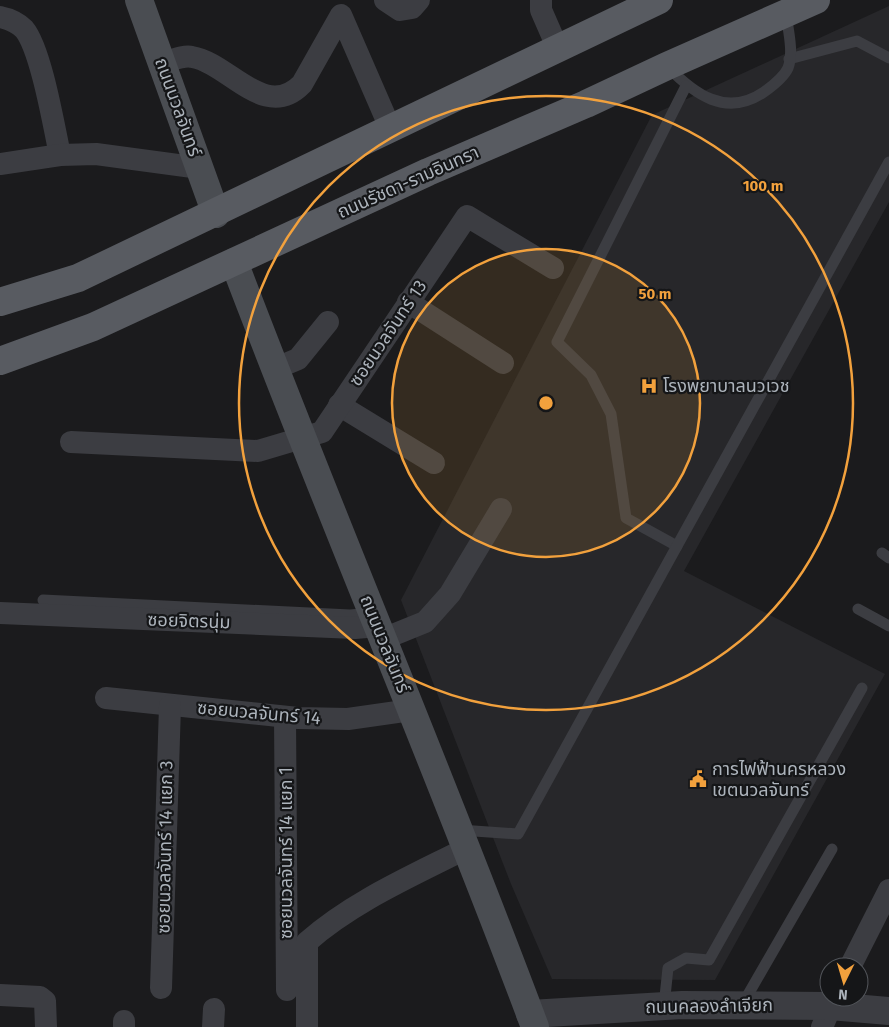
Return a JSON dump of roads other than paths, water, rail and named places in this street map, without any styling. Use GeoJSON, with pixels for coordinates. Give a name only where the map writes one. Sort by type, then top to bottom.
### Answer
{"type":"FeatureCollection","features":[{"type":"Feature","properties":{"kind":"main road","name":"ถนนนวลจันทร์"},"geometry":{"type":"LineString","coordinates":[[139,0],[216,214]]}},
{"type":"Feature","properties":{"kind":"main road","name":"ถนนรัชดา-รามอินทรา"},"geometry":{"type":"LineString","coordinates":[[0,361],[93,328],[428,172],[586,104],[666,66],[816,0]]}},
{"type":"Feature","properties":{"kind":"main road"},"geometry":{"type":"LineString","coordinates":[[0,302],[78,278],[391,130],[558,49],[645,4]]}},
{"type":"Feature","properties":{"kind":"main road","name":"ถนนนวลจันทร์"},"geometry":{"type":"LineString","coordinates":[[234,262],[274,369],[378,626],[532,1020]]}},
{"type":"Feature","properties":{"kind":"street"},"geometry":{"type":"LineString","coordinates":[[385,0],[404,10],[412,8],[419,0]]}},
{"type":"Feature","properties":{"kind":"street"},"geometry":{"type":"LineString","coordinates":[[541,0],[541,10],[558,49]]}},
{"type":"Feature","properties":{"kind":"street"},"geometry":{"type":"LineString","coordinates":[[162,63],[190,56],[201,59],[256,91],[276,98],[284,97],[294,92],[302,84],[345,8]]}},
{"type":"Feature","properties":{"kind":"street"},"geometry":{"type":"LineString","coordinates":[[345,8],[391,130]]}},
{"type":"Feature","properties":{"kind":"street"},"geometry":{"type":"LineString","coordinates":[[0,17],[12,20],[24,30],[34,49],[47,92],[60,155]]}},
{"type":"Feature","properties":{"kind":"street"},"geometry":{"type":"LineString","coordinates":[[0,164],[60,155],[96,154],[200,168]]}},
{"type":"Feature","properties":{"kind":"street","name":"ซอยนวลจันทร์ 13"},"geometry":{"type":"LineString","coordinates":[[72,442],[258,451],[302,440],[322,432],[467,216],[553,268]]}},
{"type":"Feature","properties":{"kind":"street"},"geometry":{"type":"LineString","coordinates":[[408,302],[503,363]]}},
{"type":"Feature","properties":{"kind":"street"},"geometry":{"type":"LineString","coordinates":[[274,369],[298,359],[328,322]]}},
{"type":"Feature","properties":{"kind":"street"},"geometry":{"type":"LineString","coordinates":[[339,405],[434,463]]}},
{"type":"Feature","properties":{"kind":"street","name":"ซอยจิตรนุ่ม"},"geometry":{"type":"LineString","coordinates":[[0,612],[355,628],[425,622],[450,594],[501,509]]}},
{"type":"Feature","properties":{"kind":"street","name":"ซอยนวลจันทร์ 14"},"geometry":{"type":"LineString","coordinates":[[106,698],[285,717],[348,719],[411,710]]}},
{"type":"Feature","properties":{"kind":"street","name":"ซอยนวลจันทร์ 14 แยก 3"},"geometry":{"type":"LineString","coordinates":[[161,988],[170,706]]}},
{"type":"Feature","properties":{"kind":"street","name":"ซอยนวลจันทร์ 14 แยก 1"},"geometry":{"type":"LineString","coordinates":[[285,717],[287,990]]}},
{"type":"Feature","properties":{"kind":"street"},"geometry":{"type":"LineString","coordinates":[[307,1027],[307,942],[324,926],[462,839]]}},
{"type":"Feature","properties":{"kind":"street"},"geometry":{"type":"LineString","coordinates":[[855,957],[889,890]]}},
{"type":"Feature","properties":{"kind":"street"},"geometry":{"type":"LineString","coordinates":[[0,995],[40,997],[45,1001],[46,1027]]}},
{"type":"Feature","properties":{"kind":"street","name":"ถนนคลองลำเจียก"},"geometry":{"type":"LineString","coordinates":[[532,1020],[664,1006],[742,1005],[889,1011]]}},
{"type":"Feature","properties":{"kind":"lane"},"geometry":{"type":"LineString","coordinates":[[666,66],[686,86],[709,99],[729,104],[754,99],[771,87],[788,68],[790,45],[786,14]]}},
{"type":"Feature","properties":{"kind":"lane"},"geometry":{"type":"LineString","coordinates":[[789,58],[857,41],[889,58]]}},
{"type":"Feature","properties":{"kind":"lane"},"geometry":{"type":"LineString","coordinates":[[677,546],[626,518],[611,414],[591,376],[557,342],[686,86]]}},
{"type":"Feature","properties":{"kind":"lane"},"geometry":{"type":"LineString","coordinates":[[462,839],[518,834],[889,162]]}},
{"type":"Feature","properties":{"kind":"lane"},"geometry":{"type":"LineString","coordinates":[[43,600],[350,615],[378,626]]}},
{"type":"Feature","properties":{"kind":"lane"},"geometry":{"type":"LineString","coordinates":[[858,609],[889,626]]}},
{"type":"Feature","properties":{"kind":"lane"},"geometry":{"type":"LineString","coordinates":[[664,1006],[668,968],[686,958],[709,960],[862,688]]}},
{"type":"Feature","properties":{"kind":"lane"},"geometry":{"type":"LineString","coordinates":[[742,1005],[832,849]]}},
{"type":"Feature","properties":{"kind":"place","name":"โรงพยาบาลนวเวช"},"geometry":{"type":"Point","coordinates":[649,386]}},
{"type":"Feature","properties":{"kind":"place","name":"การไฟฟ้านครหลวง เขตนวลจันทร์"},"geometry":{"type":"Point","coordinates":[698,779]}}]}
